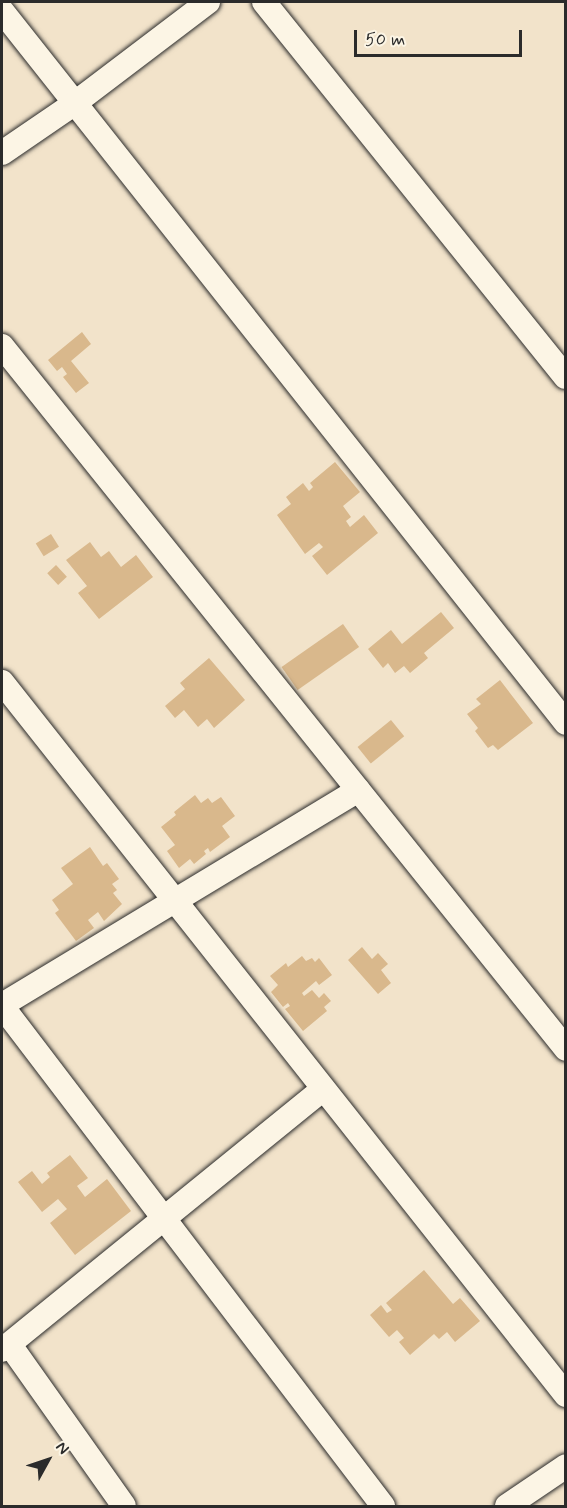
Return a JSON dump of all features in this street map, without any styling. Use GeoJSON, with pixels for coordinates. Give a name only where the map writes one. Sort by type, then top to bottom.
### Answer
{"type":"FeatureCollection","features":[{"type":"Feature","properties":{"kind":"street"},"geometry":{"type":"LineString","coordinates":[[2,153],[75,103],[208,2]]}},
{"type":"Feature","properties":{"kind":"street"},"geometry":{"type":"LineString","coordinates":[[264,2],[566,377]]}},
{"type":"Feature","properties":{"kind":"street"},"geometry":{"type":"LineString","coordinates":[[2,11],[566,723]]}},
{"type":"Feature","properties":{"kind":"street"},"geometry":{"type":"LineString","coordinates":[[2,346],[566,1049]]}},
{"type":"Feature","properties":{"kind":"street"},"geometry":{"type":"LineString","coordinates":[[2,681],[566,1395]]}},
{"type":"Feature","properties":{"kind":"street"},"geometry":{"type":"LineString","coordinates":[[358,790],[2,1005],[383,1506]]}},
{"type":"Feature","properties":{"kind":"street"},"geometry":{"type":"LineString","coordinates":[[124,1506],[6,1348],[323,1089]]}},
{"type":"Feature","properties":{"kind":"street"},"geometry":{"type":"LineString","coordinates":[[507,1506],[566,1466]]}},
{"type":"Feature","properties":{"kind":"building"},"geometry":{"type":"Polygon","coordinates":[[[82,332],[91,344],[71,361],[89,383],[76,393],[63,377],[67,374],[62,367],[57,371],[48,360],[82,332]]]}},
{"type":"Feature","properties":{"kind":"building"},"geometry":{"type":"Polygon","coordinates":[[[335,462],[360,492],[343,506],[351,517],[346,521],[350,527],[364,515],[378,533],[327,575],[312,556],[323,547],[319,543],[305,554],[277,515],[291,504],[286,497],[303,483],[309,491],[313,487],[310,483],[335,462]]]}},
{"type":"Feature","properties":{"kind":"building"},"geometry":{"type":"Polygon","coordinates":[[[51,534],[59,547],[44,556],[36,544],[51,534]]]}},
{"type":"Feature","properties":{"kind":"building"},"geometry":{"type":"Polygon","coordinates":[[[90,542],[101,557],[109,551],[121,567],[136,555],[153,577],[99,619],[78,593],[87,586],[66,560],[90,542]]]}},
{"type":"Feature","properties":{"kind":"building"},"geometry":{"type":"Polygon","coordinates":[[[56,565],[67,577],[58,585],[47,573],[56,565]]]}},
{"type":"Feature","properties":{"kind":"building"},"geometry":{"type":"Polygon","coordinates":[[[441,612],[454,628],[424,653],[428,658],[410,673],[404,666],[395,673],[388,663],[383,668],[368,649],[391,630],[402,644],[441,612]]]}},
{"type":"Feature","properties":{"kind":"building"},"geometry":{"type":"Polygon","coordinates":[[[343,624],[359,647],[298,690],[282,667],[343,624]]]}},
{"type":"Feature","properties":{"kind":"building"},"geometry":{"type":"Polygon","coordinates":[[[209,658],[245,700],[214,728],[207,719],[198,727],[184,710],[175,718],[165,706],[185,689],[180,683],[209,658]]]}},
{"type":"Feature","properties":{"kind":"building"},"geometry":{"type":"Polygon","coordinates":[[[500,680],[533,723],[498,750],[493,745],[488,748],[475,731],[478,728],[467,714],[481,704],[476,699],[500,680]]]}},
{"type":"Feature","properties":{"kind":"building"},"geometry":{"type":"Polygon","coordinates":[[[391,720],[404,736],[371,763],[358,747],[391,720]]]}},
{"type":"Feature","properties":{"kind":"building"},"geometry":{"type":"Polygon","coordinates":[[[195,795],[201,803],[208,798],[212,803],[221,797],[235,816],[222,826],[230,837],[210,852],[208,848],[204,851],[206,854],[194,864],[190,859],[179,868],[167,851],[175,845],[161,827],[176,815],[174,812],[195,795]]]}},
{"type":"Feature","properties":{"kind":"building"},"geometry":{"type":"Polygon","coordinates":[[[90,847],[103,866],[107,863],[119,879],[112,884],[117,890],[113,893],[122,904],[104,921],[98,912],[88,920],[94,928],[76,941],[55,913],[59,910],[52,900],[73,884],[61,868],[90,847]]]}},
{"type":"Feature","properties":{"kind":"building"},"geometry":{"type":"Polygon","coordinates":[[[362,947],[372,959],[378,953],[388,964],[381,970],[391,983],[378,994],[348,960],[362,947]]]}},
{"type":"Feature","properties":{"kind":"building"},"geometry":{"type":"Polygon","coordinates":[[[302,956],[306,961],[312,958],[315,962],[319,958],[332,975],[319,985],[316,981],[302,993],[304,996],[312,990],[319,998],[324,993],[331,1001],[324,1007],[327,1011],[303,1031],[285,1009],[290,1006],[288,1003],[283,1007],[271,992],[278,985],[270,976],[286,963],[288,967],[302,956]]]}},
{"type":"Feature","properties":{"kind":"building"},"geometry":{"type":"Polygon","coordinates":[[[70,1155],[88,1178],[77,1186],[85,1197],[107,1179],[131,1211],[75,1255],[50,1223],[67,1209],[58,1199],[42,1212],[18,1182],[32,1171],[42,1184],[50,1177],[47,1173],[70,1155]]]}},
{"type":"Feature","properties":{"kind":"building"},"geometry":{"type":"Polygon","coordinates":[[[424,1270],[453,1304],[460,1298],[480,1321],[455,1342],[447,1332],[439,1339],[434,1334],[410,1355],[399,1342],[404,1338],[397,1330],[389,1337],[370,1315],[381,1305],[387,1313],[392,1310],[386,1303],[424,1270]]]}}]}
